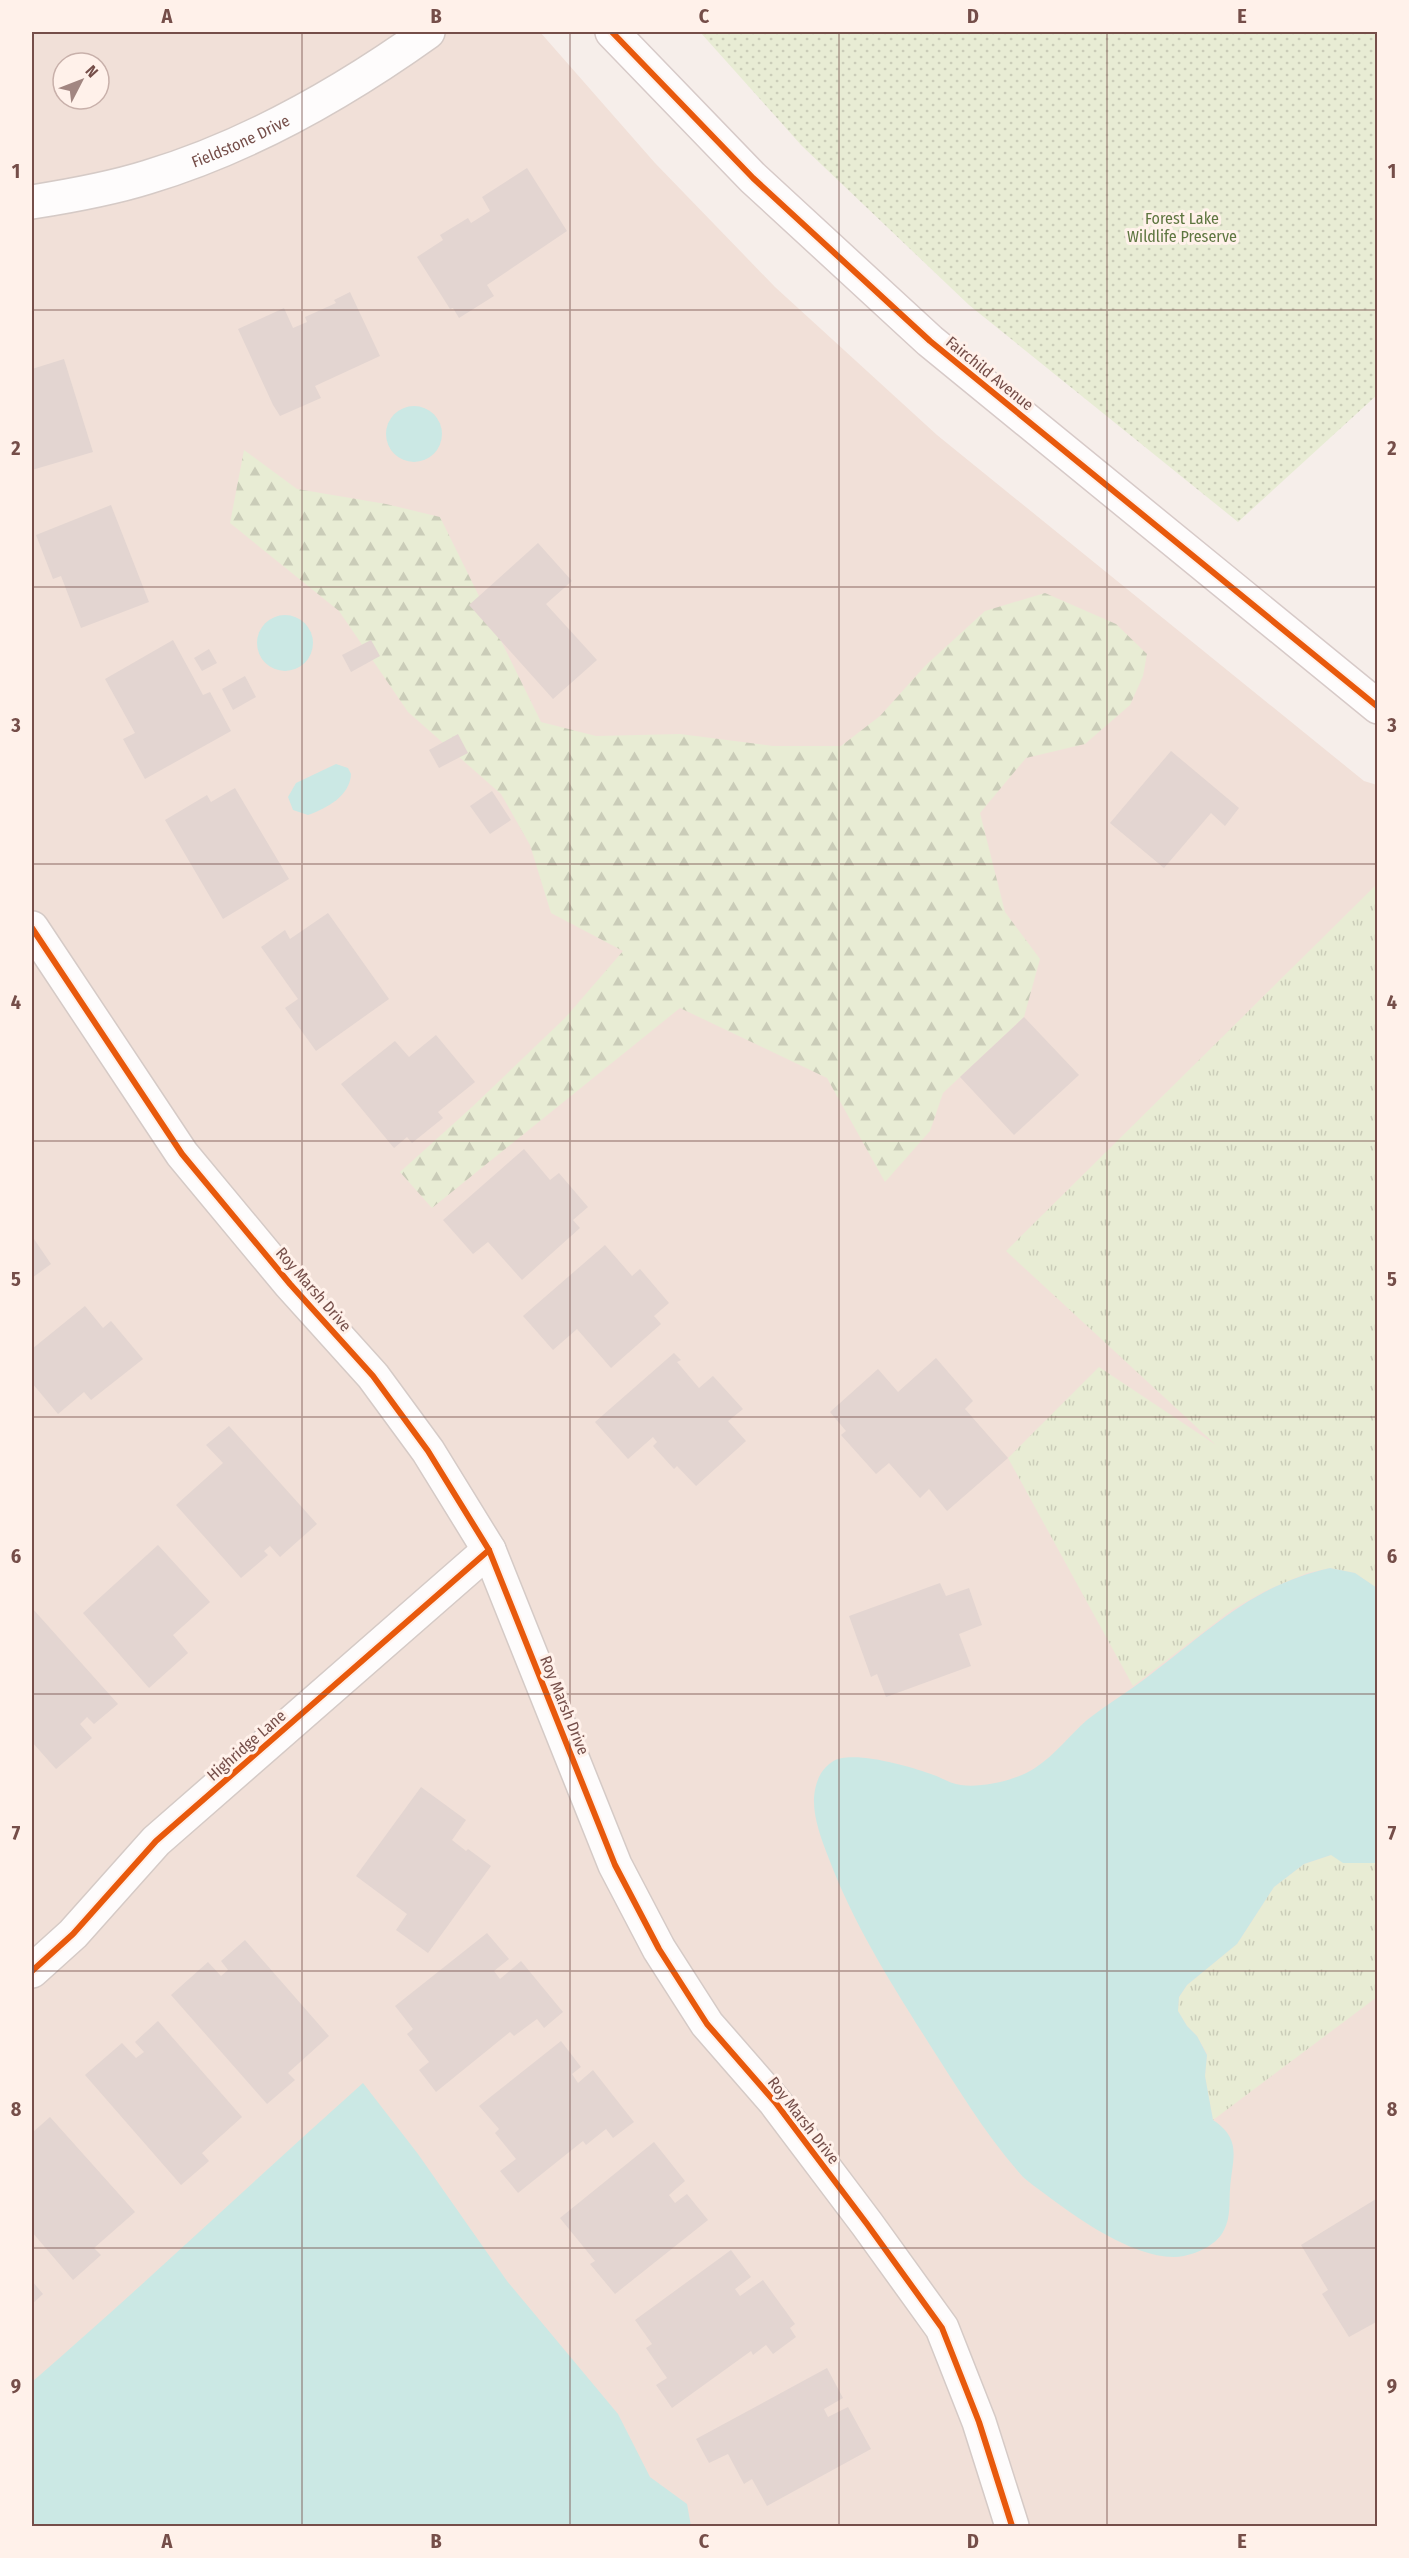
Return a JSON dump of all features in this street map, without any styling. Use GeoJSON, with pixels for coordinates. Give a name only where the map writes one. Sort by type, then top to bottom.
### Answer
{"type":"FeatureCollection","features":[{"type":"Feature","properties":{"kind":"street","name":"Fieldstone Drive"},"geometry":{"type":"LineString","coordinates":[[32,202],[148,177],[232,145],[306,108],[390,59],[428,32]]}},
{"type":"Feature","properties":{"kind":"street","name":"Fairchild Avenue"},"geometry":{"type":"LineString","coordinates":[[612,32],[770,194],[930,341],[1377,707]]}},
{"type":"Feature","properties":{"kind":"street","name":"Roy Marsh Drive"},"geometry":{"type":"LineString","coordinates":[[32,928],[182,1154],[290,1284],[373,1376],[428,1451],[489,1550],[615,1865],[658,1949],[707,2024],[775,2102],[942,2328],[978,2422],[1012,2526]]}},
{"type":"Feature","properties":{"kind":"street","name":"Highridge Lane"},"geometry":{"type":"LineString","coordinates":[[32,1971],[73,1934],[156,1841],[489,1550]]}},
{"type":"Feature","properties":{"kind":"shaded area"},"geometry":{"type":"Polygon","coordinates":[[[32,32],[540,32],[655,163],[775,287],[937,435],[1364,781],[1377,785],[1377,2526],[32,2526],[32,32]]]}},
{"type":"Feature","properties":{"kind":"green space","name":"Forest Lake Wildlife Preserve"},"geometry":{"type":"Polygon","coordinates":[[[700,32],[1377,32],[1377,395],[1238,522],[969,305],[802,146],[700,32]]]}},
{"type":"Feature","properties":{"kind":"green space"},"geometry":{"type":"Polygon","coordinates":[[[244,450],[297,489],[386,504],[440,517],[541,722],[596,736],[680,734],[773,746],[841,746],[880,716],[925,666],[985,611],[1045,593],[1116,624],[1147,654],[1143,676],[1130,705],[1085,744],[1026,758],[980,813],[1005,912],[1040,959],[1024,1017],[943,1093],[930,1131],[885,1182],[827,1078],[680,1008],[432,1208],[400,1172],[565,1018],[623,951],[551,913],[530,845],[501,794],[408,712],[339,611],[230,523],[244,450]]]}},
{"type":"Feature","properties":{"kind":"green space"},"geometry":{"type":"Polygon","coordinates":[[[1377,884],[1377,1588],[1355,1573],[1330,1568],[1307,1573],[1265,1591],[1233,1609],[1133,1686],[1008,1458],[1099,1367],[1216,1445],[1006,1251],[1377,884]]]}},
{"type":"Feature","properties":{"kind":"green space"},"geometry":{"type":"Polygon","coordinates":[[[1331,1855],[1377,1863],[1377,1997],[1213,2120],[1205,2076],[1207,2054],[1178,2011],[1179,1997],[1187,1985],[1237,1944],[1274,1887],[1304,1864],[1331,1855]]]}},
{"type":"Feature","properties":{"kind":"water"},"geometry":{"type":"Polygon","coordinates":[[[408,406],[420,406],[434,414],[442,428],[440,445],[434,454],[420,462],[408,462],[391,450],[386,440],[386,428],[398,411],[408,406]]]}},
{"type":"Feature","properties":{"kind":"water"},"geometry":{"type":"Polygon","coordinates":[[[285,615],[296,617],[305,623],[311,632],[313,643],[311,654],[305,663],[296,669],[285,671],[274,669],[265,663],[259,654],[257,643],[259,632],[265,623],[274,617],[285,615]]]}},
{"type":"Feature","properties":{"kind":"water"},"geometry":{"type":"Polygon","coordinates":[[[336,764],[348,768],[351,774],[347,789],[342,795],[330,805],[308,815],[293,810],[288,797],[296,783],[336,764]]]}},
{"type":"Feature","properties":{"kind":"water"},"geometry":{"type":"Polygon","coordinates":[[[1330,1568],[1355,1573],[1377,1588],[1377,1863],[1343,1863],[1331,1855],[1304,1864],[1274,1887],[1237,1944],[1187,1985],[1179,1997],[1178,2011],[1187,2026],[1197,2036],[1207,2055],[1205,2076],[1213,2120],[1229,2135],[1234,2151],[1229,2215],[1217,2240],[1195,2253],[1167,2257],[1149,2253],[1092,2227],[1037,2188],[1023,2177],[985,2130],[902,2000],[850,1907],[818,1829],[814,1806],[816,1787],[821,1773],[828,1765],[840,1758],[852,1757],[894,1763],[961,1785],[989,1784],[1019,1776],[1042,1763],[1102,1708],[1142,1681],[1234,1611],[1278,1586],[1330,1568]]]}},
{"type":"Feature","properties":{"kind":"water"},"geometry":{"type":"Polygon","coordinates":[[[363,2083],[418,2154],[507,2281],[618,2414],[650,2477],[687,2504],[691,2526],[32,2526],[32,2382],[363,2083]]]}},
{"type":"Feature","properties":{"kind":"building"},"geometry":{"type":"Polygon","coordinates":[[[527,168],[567,231],[487,285],[494,296],[459,318],[453,308],[450,309],[417,257],[443,240],[440,235],[468,218],[471,223],[490,211],[482,197],[527,168]]]}},
{"type":"Feature","properties":{"kind":"building"},"geometry":{"type":"Polygon","coordinates":[[[350,292],[380,356],[315,386],[321,398],[280,416],[238,329],[284,308],[293,328],[307,322],[305,317],[336,303],[334,300],[350,292]]]}},
{"type":"Feature","properties":{"kind":"building"},"geometry":{"type":"Polygon","coordinates":[[[64,359],[93,452],[32,470],[32,369],[64,359]]]}},
{"type":"Feature","properties":{"kind":"building"},"geometry":{"type":"Polygon","coordinates":[[[111,505],[149,602],[81,628],[61,576],[53,579],[36,535],[111,505]]]}},
{"type":"Feature","properties":{"kind":"building"},"geometry":{"type":"Polygon","coordinates":[[[538,543],[572,581],[546,604],[597,660],[553,699],[469,605],[538,543]]]}},
{"type":"Feature","properties":{"kind":"building"},"geometry":{"type":"Polygon","coordinates":[[[173,640],[203,695],[210,692],[231,731],[145,779],[123,739],[135,733],[105,679],[173,640]]]}},
{"type":"Feature","properties":{"kind":"building"},"geometry":{"type":"Polygon","coordinates":[[[371,640],[380,656],[351,672],[342,655],[371,640]]]}},
{"type":"Feature","properties":{"kind":"building"},"geometry":{"type":"Polygon","coordinates":[[[209,649],[217,663],[202,671],[194,658],[209,649]]]}},
{"type":"Feature","properties":{"kind":"building"},"geometry":{"type":"Polygon","coordinates":[[[245,676],[256,697],[233,710],[222,689],[245,676]]]}},
{"type":"Feature","properties":{"kind":"building"},"geometry":{"type":"Polygon","coordinates":[[[458,734],[468,753],[439,768],[429,750],[458,734]]]}},
{"type":"Feature","properties":{"kind":"building"},"geometry":{"type":"Polygon","coordinates":[[[1171,751],[1239,808],[1225,826],[1211,813],[1164,868],[1110,823],[1171,751]]]}},
{"type":"Feature","properties":{"kind":"building"},"geometry":{"type":"Polygon","coordinates":[[[235,788],[289,879],[223,919],[165,820],[207,795],[211,802],[235,788]]]}},
{"type":"Feature","properties":{"kind":"building"},"geometry":{"type":"Polygon","coordinates":[[[492,791],[511,820],[490,834],[470,806],[492,791]]]}},
{"type":"Feature","properties":{"kind":"building"},"geometry":{"type":"Polygon","coordinates":[[[328,913],[389,999],[316,1051],[285,1008],[298,999],[261,947],[285,930],[290,939],[328,913]]]}},
{"type":"Feature","properties":{"kind":"building"},"geometry":{"type":"Polygon","coordinates":[[[1024,1017],[1079,1075],[1014,1135],[960,1077],[1024,1017]]]}},
{"type":"Feature","properties":{"kind":"building"},"geometry":{"type":"Polygon","coordinates":[[[436,1035],[475,1082],[438,1112],[443,1118],[412,1143],[407,1137],[394,1148],[341,1084],[395,1041],[409,1057],[436,1035]]]}},
{"type":"Feature","properties":{"kind":"building"},"geometry":{"type":"Polygon","coordinates":[[[524,1149],[550,1180],[559,1173],[588,1207],[573,1220],[580,1228],[522,1280],[488,1242],[473,1254],[443,1220],[524,1149]]]}},
{"type":"Feature","properties":{"kind":"building"},"geometry":{"type":"Polygon","coordinates":[[[32,1236],[51,1264],[32,1278],[32,1236]]]}},
{"type":"Feature","properties":{"kind":"building"},"geometry":{"type":"Polygon","coordinates":[[[605,1245],[632,1276],[640,1269],[669,1303],[654,1316],[661,1324],[611,1368],[577,1329],[553,1350],[523,1316],[605,1245]]]}},
{"type":"Feature","properties":{"kind":"building"},"geometry":{"type":"Polygon","coordinates":[[[85,1306],[103,1328],[111,1321],[143,1359],[91,1400],[84,1392],[58,1414],[32,1383],[32,1349],[85,1306]]]}},
{"type":"Feature","properties":{"kind":"building"},"geometry":{"type":"Polygon","coordinates":[[[674,1353],[681,1360],[677,1362],[699,1388],[713,1376],[743,1409],[728,1421],[746,1441],[696,1486],[677,1466],[674,1469],[653,1446],[657,1442],[653,1437],[628,1459],[595,1422],[674,1353]]]}},
{"type":"Feature","properties":{"kind":"building"},"geometry":{"type":"Polygon","coordinates":[[[936,1358],[973,1401],[965,1409],[1008,1458],[947,1511],[929,1489],[920,1498],[889,1463],[876,1474],[841,1435],[846,1431],[830,1412],[878,1369],[898,1392],[936,1358]]]}},
{"type":"Feature","properties":{"kind":"building"},"geometry":{"type":"Polygon","coordinates":[[[229,1426],[317,1524],[280,1557],[270,1546],[264,1551],[268,1555],[241,1578],[176,1505],[223,1463],[206,1445],[229,1426]]]}},
{"type":"Feature","properties":{"kind":"building"},"geometry":{"type":"Polygon","coordinates":[[[158,1545],[210,1602],[173,1635],[188,1653],[149,1688],[83,1613],[158,1545]]]}},
{"type":"Feature","properties":{"kind":"building"},"geometry":{"type":"Polygon","coordinates":[[[940,1583],[946,1596],[969,1588],[982,1625],[959,1634],[971,1666],[886,1697],[877,1674],[871,1677],[849,1616],[940,1583]]]}},
{"type":"Feature","properties":{"kind":"building"},"geometry":{"type":"Polygon","coordinates":[[[32,1608],[118,1704],[94,1724],[87,1717],[80,1724],[92,1738],[56,1769],[32,1742],[32,1608]]]}},
{"type":"Feature","properties":{"kind":"building"},"geometry":{"type":"Polygon","coordinates":[[[421,1787],[466,1820],[452,1840],[491,1866],[428,1953],[396,1930],[407,1914],[356,1876],[421,1787]]]}},
{"type":"Feature","properties":{"kind":"building"},"geometry":{"type":"Polygon","coordinates":[[[487,1933],[509,1959],[494,1971],[500,1979],[521,1961],[563,2012],[544,2028],[537,2019],[514,2036],[510,2032],[436,2092],[419,2070],[429,2062],[407,2034],[413,2029],[395,2006],[487,1933]]]}},
{"type":"Feature","properties":{"kind":"building"},"geometry":{"type":"Polygon","coordinates":[[[245,1940],[329,2036],[288,2073],[295,2080],[267,2104],[171,1995],[208,1962],[221,1976],[228,1970],[221,1961],[245,1940]]]}},
{"type":"Feature","properties":{"kind":"building"},"geometry":{"type":"Polygon","coordinates":[[[158,2021],[242,2117],[202,2153],[209,2161],[181,2185],[85,2075],[122,2043],[136,2058],[144,2052],[135,2042],[158,2021]]]}},
{"type":"Feature","properties":{"kind":"building"},"geometry":{"type":"Polygon","coordinates":[[[561,2041],[581,2067],[572,2074],[578,2083],[593,2070],[634,2122],[613,2138],[606,2129],[586,2145],[583,2141],[518,2193],[500,2171],[516,2159],[495,2133],[499,2129],[479,2106],[561,2041]]]}},
{"type":"Feature","properties":{"kind":"building"},"geometry":{"type":"Polygon","coordinates":[[[50,2117],[135,2212],[94,2248],[101,2255],[73,2280],[32,2232],[32,2148],[34,2145],[32,2133],[50,2117]]]}},
{"type":"Feature","properties":{"kind":"building"},"geometry":{"type":"Polygon","coordinates":[[[654,2142],[685,2181],[669,2195],[675,2203],[687,2194],[708,2220],[615,2294],[590,2264],[595,2261],[560,2218],[654,2142]]]}},
{"type":"Feature","properties":{"kind":"building"},"geometry":{"type":"Polygon","coordinates":[[[1376,2199],[1378,2321],[1349,2337],[1322,2294],[1328,2290],[1301,2245],[1376,2199]]]}},
{"type":"Feature","properties":{"kind":"building"},"geometry":{"type":"Polygon","coordinates":[[[731,2250],[751,2277],[735,2289],[740,2296],[763,2280],[795,2324],[790,2328],[796,2337],[773,2354],[766,2345],[753,2355],[751,2351],[672,2408],[656,2385],[667,2378],[646,2348],[652,2344],[635,2320],[731,2250]]]}},
{"type":"Feature","properties":{"kind":"building"},"geometry":{"type":"Polygon","coordinates":[[[32,2281],[43,2294],[32,2304],[32,2281]]]}},
{"type":"Feature","properties":{"kind":"building"},"geometry":{"type":"Polygon","coordinates":[[[827,2368],[843,2398],[824,2409],[828,2417],[848,2407],[871,2449],[767,2506],[752,2479],[744,2484],[728,2454],[709,2463],[696,2439],[827,2368]]]}},
{"type":"Feature","properties":{"kind":"cycle path"},"geometry":{"type":"LineString","coordinates":[[612,32],[753,178],[930,341],[1378,707]]}},
{"type":"Feature","properties":{"kind":"cycle path"},"geometry":{"type":"LineString","coordinates":[[32,928],[182,1154],[290,1284],[373,1376],[428,1451],[489,1550],[615,1865],[659,1949],[707,2024],[775,2102],[942,2328],[979,2422],[1012,2526]]}},
{"type":"Feature","properties":{"kind":"cycle path"},"geometry":{"type":"LineString","coordinates":[[32,1971],[73,1934],[156,1841],[489,1550]]}}]}
